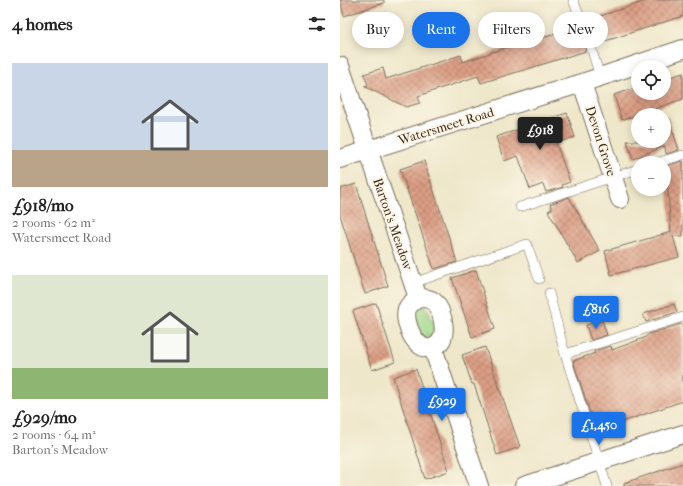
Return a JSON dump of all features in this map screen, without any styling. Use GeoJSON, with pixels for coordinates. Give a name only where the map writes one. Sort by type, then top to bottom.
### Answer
{"type":"FeatureCollection","features":[{"type":"Feature","properties":{"kind":"street","name":"Watersmeet Road"},"geometry":{"type":"LineString","coordinates":[[340,159],[582,83],[683,49]]}},
{"type":"Feature","properties":{"kind":"street","name":"Barton's Meadow"},"geometry":{"type":"LineString","coordinates":[[340,66],[415,291]]}},
{"type":"Feature","properties":{"kind":"street","name":"Devon Grove"},"geometry":{"type":"LineString","coordinates":[[582,83],[620,200]]}},
{"type":"Feature","properties":{"kind":"street"},"geometry":{"type":"LineString","coordinates":[[415,291],[425,298],[433,301],[438,308],[444,329],[444,336],[441,343],[433,348],[424,348],[417,344],[413,339],[406,316],[407,309],[415,291]]}},
{"type":"Feature","properties":{"kind":"street"},"geometry":{"type":"LineString","coordinates":[[433,348],[479,486]]}},
{"type":"Feature","properties":{"kind":"street"},"geometry":{"type":"LineString","coordinates":[[524,486],[683,434]]}},
{"type":"Feature","properties":{"kind":"lane"},"geometry":{"type":"LineString","coordinates":[[573,0],[587,34],[600,77]]}},
{"type":"Feature","properties":{"kind":"lane"},"geometry":{"type":"LineString","coordinates":[[671,159],[683,155]]}},
{"type":"Feature","properties":{"kind":"lane"},"geometry":{"type":"LineString","coordinates":[[520,207],[631,171]]}},
{"type":"Feature","properties":{"kind":"lane"},"geometry":{"type":"LineString","coordinates":[[415,291],[527,244],[539,279]]}},
{"type":"Feature","properties":{"kind":"lane"},"geometry":{"type":"LineString","coordinates":[[549,293],[565,354],[607,486]]}},
{"type":"Feature","properties":{"kind":"lane"},"geometry":{"type":"LineString","coordinates":[[565,354],[683,317]]}},
{"type":"Feature","properties":{"kind":"green space"},"geometry":{"type":"Polygon","coordinates":[[[423,306],[428,310],[435,331],[432,337],[426,338],[422,335],[415,314],[415,311],[423,306]]]}},
{"type":"Feature","properties":{"kind":"building"},"geometry":{"type":"Polygon","coordinates":[[[340,0],[384,0],[384,3],[352,12],[352,13],[344,16],[340,0]]]}},
{"type":"Feature","properties":{"kind":"building"},"geometry":{"type":"Polygon","coordinates":[[[649,0],[683,0],[683,16],[608,40],[608,13],[649,0]]]}},
{"type":"Feature","properties":{"kind":"building"},"geometry":{"type":"Polygon","coordinates":[[[553,35],[553,48],[585,48],[586,51],[481,83],[478,76],[418,96],[420,103],[406,107],[364,86],[368,85],[364,74],[383,68],[386,79],[461,55],[463,62],[505,48],[545,48],[545,37],[553,35]]]}},
{"type":"Feature","properties":{"kind":"building"},"geometry":{"type":"Polygon","coordinates":[[[683,73],[683,99],[657,108],[631,108],[631,117],[622,120],[614,95],[631,89],[631,100],[671,100],[671,77],[683,73]]]}},
{"type":"Feature","properties":{"kind":"building"},"geometry":{"type":"Polygon","coordinates":[[[567,113],[575,137],[556,143],[570,182],[562,185],[563,187],[546,192],[543,184],[530,189],[518,156],[504,161],[496,137],[567,113]]]}},
{"type":"Feature","properties":{"kind":"building"},"geometry":{"type":"Polygon","coordinates":[[[671,126],[679,150],[666,154],[665,148],[671,148],[671,126]]]}},
{"type":"Feature","properties":{"kind":"building"},"geometry":{"type":"Polygon","coordinates":[[[627,141],[631,141],[631,148],[660,148],[640,156],[632,156],[627,141]]]}},
{"type":"Feature","properties":{"kind":"building"},"geometry":{"type":"Polygon","coordinates":[[[424,161],[457,262],[434,269],[400,169],[424,161]]]}},
{"type":"Feature","properties":{"kind":"building"},"geometry":{"type":"Polygon","coordinates":[[[683,161],[683,236],[673,236],[679,257],[611,275],[605,251],[671,232],[668,196],[671,196],[671,165],[683,161]]]}},
{"type":"Feature","properties":{"kind":"building"},"geometry":{"type":"Polygon","coordinates":[[[356,184],[388,286],[365,294],[340,215],[340,189],[356,184]]]}},
{"type":"Feature","properties":{"kind":"building"},"geometry":{"type":"Polygon","coordinates":[[[569,197],[600,251],[578,263],[548,211],[552,209],[550,204],[569,197]]]}},
{"type":"Feature","properties":{"kind":"building"},"geometry":{"type":"Polygon","coordinates":[[[476,270],[495,329],[472,337],[452,278],[476,270]]]}},
{"type":"Feature","properties":{"kind":"building"},"geometry":{"type":"Polygon","coordinates":[[[376,303],[395,362],[372,370],[353,311],[376,303]]]}},
{"type":"Feature","properties":{"kind":"building"},"geometry":{"type":"Polygon","coordinates":[[[674,304],[677,312],[646,322],[643,314],[674,304]]]}},
{"type":"Feature","properties":{"kind":"building"},"geometry":{"type":"Polygon","coordinates":[[[602,320],[607,335],[591,340],[586,325],[602,320]]]}},
{"type":"Feature","properties":{"kind":"building"},"geometry":{"type":"Polygon","coordinates":[[[681,324],[683,328],[683,401],[596,431],[573,361],[595,353],[594,351],[611,346],[612,350],[644,338],[649,334],[681,324]]]}},
{"type":"Feature","properties":{"kind":"building"},"geometry":{"type":"Polygon","coordinates":[[[485,347],[520,447],[497,455],[474,384],[472,384],[462,355],[485,347]]]}},
{"type":"Feature","properties":{"kind":"building"},"geometry":{"type":"Polygon","coordinates":[[[416,369],[449,471],[425,479],[393,377],[416,369]]]}},
{"type":"Feature","properties":{"kind":"building"},"geometry":{"type":"Polygon","coordinates":[[[683,463],[683,486],[624,486],[624,483],[683,463]]]}}]}
